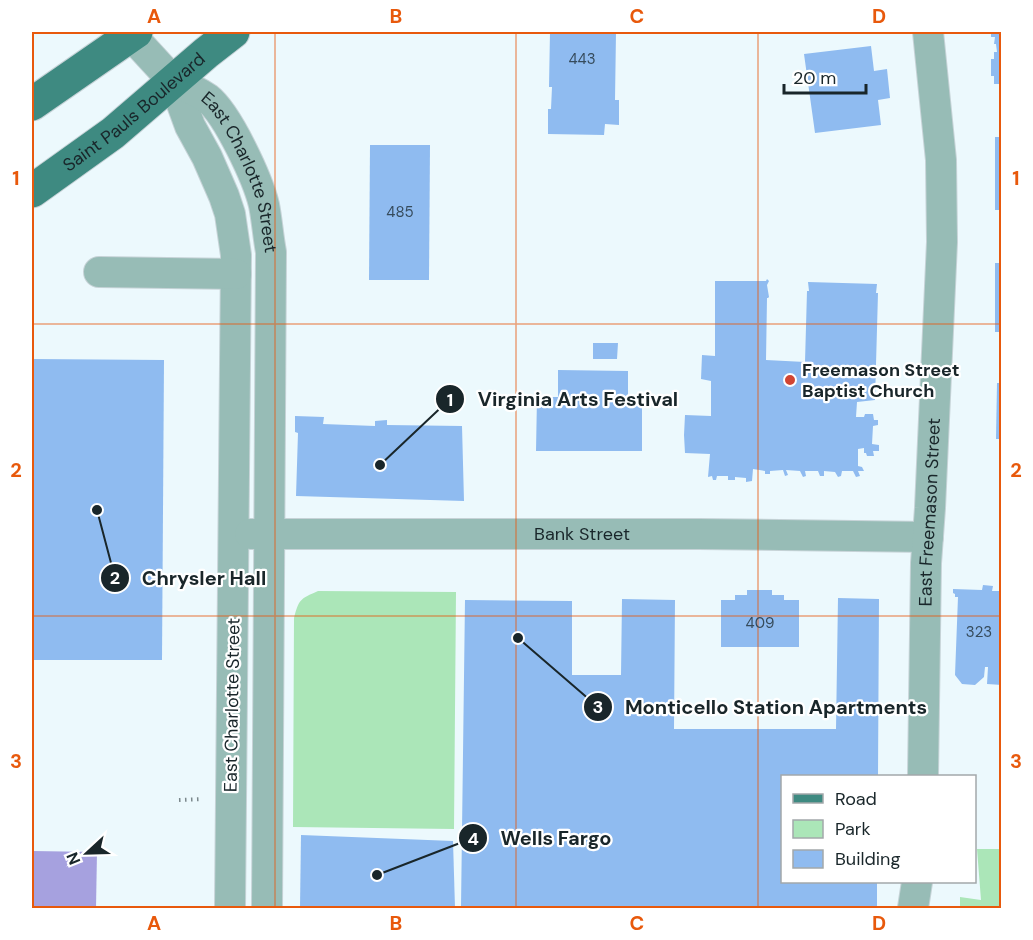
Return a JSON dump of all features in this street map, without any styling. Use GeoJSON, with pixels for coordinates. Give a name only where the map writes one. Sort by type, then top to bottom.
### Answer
{"type":"FeatureCollection","features":[{"type":"Feature","properties":{"kind":"main road","name":"Saint Pauls Boulevard"},"geometry":{"type":"LineString","coordinates":[[32,191],[113,133],[233,32]]}},
{"type":"Feature","properties":{"kind":"main road"},"geometry":{"type":"LineString","coordinates":[[32,104],[132,33]]}},
{"type":"Feature","properties":{"kind":"street","name":"East Freemason Street"},"geometry":{"type":"LineString","coordinates":[[923,775],[926,563],[942,242],[941,160],[928,32]]}},
{"type":"Feature","properties":{"kind":"street"},"geometry":{"type":"LineString","coordinates":[[132,33],[174,82]]}},
{"type":"Feature","properties":{"kind":"street","name":"East Charlotte Street"},"geometry":{"type":"LineString","coordinates":[[174,82],[189,126],[217,178],[230,214],[236,255],[230,909]]}},
{"type":"Feature","properties":{"kind":"street","name":"East Charlotte Street"},"geometry":{"type":"LineString","coordinates":[[174,82],[194,90],[209,100],[229,126],[254,176],[264,206],[271,252],[267,909]]}},
{"type":"Feature","properties":{"kind":"street"},"geometry":{"type":"LineString","coordinates":[[99,272],[236,274]]}},
{"type":"Feature","properties":{"kind":"street","name":"Bank Street"},"geometry":{"type":"LineString","coordinates":[[234,534],[699,534],[928,537]]}},
{"type":"Feature","properties":{"kind":"street"},"geometry":{"type":"LineString","coordinates":[[913,909],[917,883]]}},
{"type":"Feature","properties":{"kind":"path"},"geometry":{"type":"LineString","coordinates":[[179,577],[205,578]]}},
{"type":"Feature","properties":{"kind":"path"},"geometry":{"type":"LineString","coordinates":[[179,800],[202,799]]}},
{"type":"Feature","properties":{"kind":"green space"},"geometry":{"type":"Polygon","coordinates":[[[318,591],[456,592],[454,829],[293,827],[294,618],[301,600],[318,591]]]}},
{"type":"Feature","properties":{"kind":"green space"},"geometry":{"type":"Polygon","coordinates":[[[977,849],[1001,849],[1001,908],[960,908],[960,897],[981,900],[977,849]]]}},
{"type":"Feature","properties":{"kind":"shaded area"},"geometry":{"type":"Polygon","coordinates":[[[32,851],[97,852],[96,908],[32,908],[32,851]]]}},
{"type":"Feature","properties":{"kind":"building"},"geometry":{"type":"Polygon","coordinates":[[[550,32],[616,32],[615,100],[619,100],[619,125],[605,124],[604,135],[548,134],[548,109],[551,109],[552,87],[549,87],[550,32]]]}},
{"type":"Feature","properties":{"kind":"building"},"geometry":{"type":"Polygon","coordinates":[[[991,32],[1002,32],[1002,84],[994,84],[994,76],[991,76],[991,59],[994,59],[994,52],[997,52],[996,44],[994,44],[995,37],[991,37],[991,32]]]}},
{"type":"Feature","properties":{"kind":"building"},"geometry":{"type":"Polygon","coordinates":[[[871,46],[874,71],[887,69],[890,98],[878,100],[881,125],[815,133],[804,54],[871,46]]]}},
{"type":"Feature","properties":{"kind":"building"},"geometry":{"type":"Polygon","coordinates":[[[995,137],[1002,137],[1002,210],[995,210],[995,137]]]}},
{"type":"Feature","properties":{"kind":"building"},"geometry":{"type":"Polygon","coordinates":[[[370,145],[430,145],[429,280],[369,280],[370,145]]]}},
{"type":"Feature","properties":{"kind":"building"},"geometry":{"type":"Polygon","coordinates":[[[995,263],[1002,263],[1002,332],[995,332],[995,263]]]}},
{"type":"Feature","properties":{"kind":"building","name":"Freemason Street Baptist Church"},"geometry":{"type":"Polygon","coordinates":[[[767,279],[769,297],[767,298],[766,360],[805,362],[808,282],[877,284],[875,400],[857,402],[856,417],[873,414],[874,420],[878,420],[878,425],[873,426],[872,444],[879,445],[879,451],[873,451],[874,456],[867,456],[864,448],[858,449],[858,466],[864,471],[858,471],[860,476],[856,477],[853,471],[842,471],[841,476],[838,477],[835,472],[824,471],[824,476],[820,476],[818,471],[805,471],[806,476],[803,477],[800,471],[786,470],[788,475],[785,476],[783,470],[770,471],[770,474],[765,474],[765,471],[753,469],[752,481],[746,482],[746,478],[735,477],[735,480],[728,480],[728,476],[717,476],[716,480],[713,480],[712,476],[708,477],[710,454],[685,453],[685,415],[711,416],[711,381],[701,379],[702,355],[715,356],[715,281],[766,281],[767,279]]]}},
{"type":"Feature","properties":{"kind":"building"},"geometry":{"type":"Polygon","coordinates":[[[593,343],[618,343],[617,359],[593,359],[593,343]]]}},
{"type":"Feature","properties":{"kind":"building"},"geometry":{"type":"Polygon","coordinates":[[[32,359],[164,360],[162,660],[32,660],[32,359]]]}},
{"type":"Feature","properties":{"kind":"building"},"geometry":{"type":"Polygon","coordinates":[[[558,370],[628,371],[628,397],[642,397],[642,451],[536,451],[537,397],[558,397],[558,370]]]}},
{"type":"Feature","properties":{"kind":"building"},"geometry":{"type":"Polygon","coordinates":[[[997,383],[1002,383],[1002,439],[996,439],[997,383]]]}},
{"type":"Feature","properties":{"kind":"building"},"geometry":{"type":"Polygon","coordinates":[[[295,416],[324,417],[323,424],[375,426],[375,421],[387,420],[387,425],[462,426],[464,501],[296,496],[298,433],[295,432],[295,416]]]}},
{"type":"Feature","properties":{"kind":"building"},"geometry":{"type":"Polygon","coordinates":[[[983,585],[993,586],[992,591],[1002,591],[1002,685],[987,684],[988,667],[985,667],[984,677],[975,685],[962,684],[955,675],[958,597],[955,597],[953,589],[982,590],[983,585]]]}},
{"type":"Feature","properties":{"kind":"building"},"geometry":{"type":"Polygon","coordinates":[[[747,590],[772,590],[772,595],[784,595],[784,600],[799,600],[799,647],[721,647],[721,600],[735,600],[735,595],[747,595],[747,590]]]}},
{"type":"Feature","properties":{"kind":"building"},"geometry":{"type":"Polygon","coordinates":[[[838,598],[879,599],[878,775],[781,775],[781,883],[877,883],[877,908],[461,908],[465,600],[572,601],[572,675],[621,675],[622,599],[675,600],[674,729],[836,729],[838,598]]]}},
{"type":"Feature","properties":{"kind":"building"},"geometry":{"type":"Polygon","coordinates":[[[301,835],[453,841],[455,908],[300,908],[301,835]]]}},
{"type":"Feature","properties":{"kind":"place","name":"Freemason Street Baptist Church"},"geometry":{"type":"Point","coordinates":[790,380]}},
{"type":"Feature","properties":{"kind":"place","name":"Virginia Arts Festival"},"geometry":{"type":"Point","coordinates":[380,465]}},
{"type":"Feature","properties":{"kind":"place","name":"Chrysler Hall"},"geometry":{"type":"Point","coordinates":[97,510]}},
{"type":"Feature","properties":{"kind":"place","name":"Monticello Station Apartments"},"geometry":{"type":"Point","coordinates":[518,638]}},
{"type":"Feature","properties":{"kind":"place","name":"Wells Fargo"},"geometry":{"type":"Point","coordinates":[377,875]}}]}
